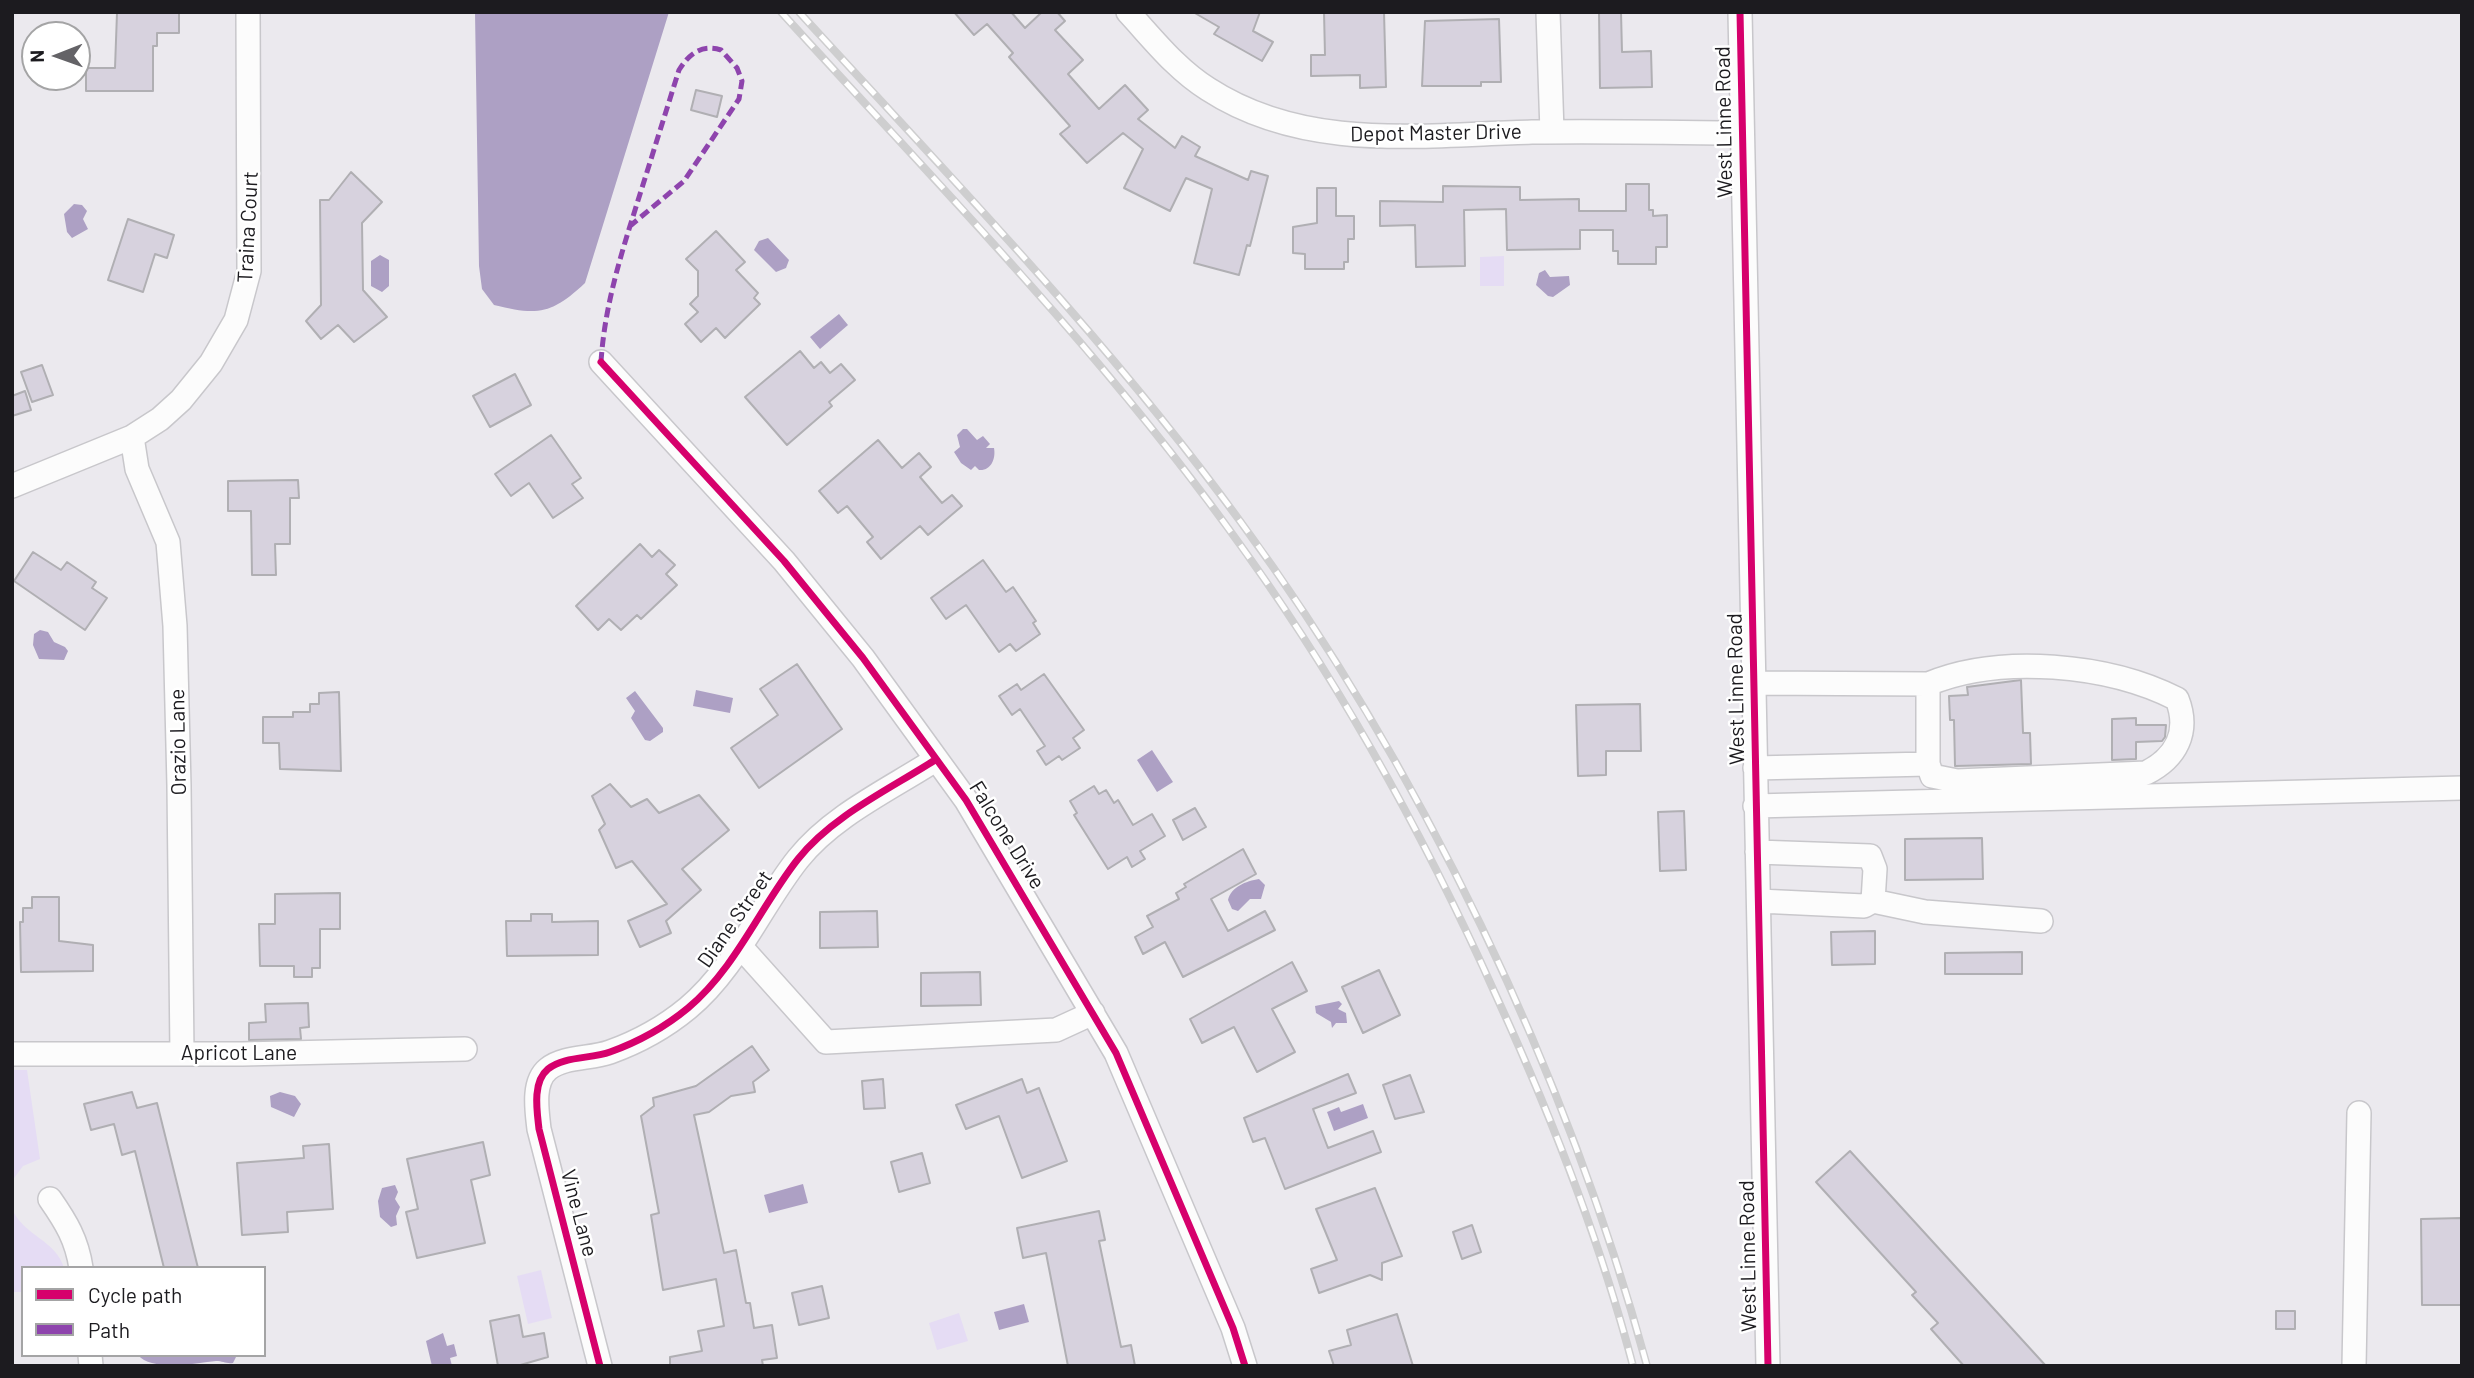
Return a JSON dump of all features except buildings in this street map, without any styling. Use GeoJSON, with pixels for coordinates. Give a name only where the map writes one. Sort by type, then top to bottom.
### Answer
{"type":"FeatureCollection","features":[{"type":"Feature","properties":{"kind":"street","name":"Traina Court"},"geometry":{"type":"LineString","coordinates":[[12,486],[132,437],[160,419],[181,400],[211,363],[236,320],[249,271],[251,209],[248,12]]}},
{"type":"Feature","properties":{"kind":"street","name":"Depot Master Drive"},"geometry":{"type":"LineString","coordinates":[[1128,12],[1178,67],[1208,90],[1295,127],[1350,136],[1552,132],[1723,133],[1742,127]]}},
{"type":"Feature","properties":{"kind":"street"},"geometry":{"type":"LineString","coordinates":[[1548,12],[1552,132]]}},
{"type":"Feature","properties":{"kind":"street","name":"West Linne Road"},"geometry":{"type":"LineString","coordinates":[[1740,12],[1768,1366]]}},
{"type":"Feature","properties":{"kind":"street","name":"Falcone Drive"},"geometry":{"type":"LineString","coordinates":[[600,362],[784,561],[863,658],[966,800],[1116,1053],[1178,1192],[1233,1328],[1245,1366]]}},
{"type":"Feature","properties":{"kind":"street","name":"Orazio Lane"},"geometry":{"type":"LineString","coordinates":[[132,437],[136,469],[168,542],[177,722],[182,1054]]}},
{"type":"Feature","properties":{"kind":"street"},"geometry":{"type":"LineString","coordinates":[[1753,683],[1928,684],[1958,674],[1990,670],[2087,669],[2177,699],[2182,711],[2183,728],[2179,742],[2165,764],[2146,773],[1957,780],[1932,776],[1928,764],[1928,684]]}},
{"type":"Feature","properties":{"kind":"street","name":"Diane Street"},"geometry":{"type":"LineString","coordinates":[[547,1069],[559,1063],[608,1053],[650,1035],[689,1008],[720,974],[799,858],[834,825],[935,760]]}},
{"type":"Feature","properties":{"kind":"street"},"geometry":{"type":"LineString","coordinates":[[1755,768],[1928,764]]}},
{"type":"Feature","properties":{"kind":"street"},"geometry":{"type":"LineString","coordinates":[[1755,806],[2462,788]]}},
{"type":"Feature","properties":{"kind":"street"},"geometry":{"type":"LineString","coordinates":[[1757,852],[1870,856],[1875,869],[1873,901]]}},
{"type":"Feature","properties":{"kind":"street"},"geometry":{"type":"LineString","coordinates":[[1759,901],[1864,906],[1873,901],[1936,913],[2041,921]]}},
{"type":"Feature","properties":{"kind":"street"},"geometry":{"type":"LineString","coordinates":[[740,946],[827,1042],[1056,1030],[1093,1013]]}},
{"type":"Feature","properties":{"kind":"street","name":"Apricot Lane"},"geometry":{"type":"LineString","coordinates":[[12,1054],[465,1049]]}},
{"type":"Feature","properties":{"kind":"street","name":"Vine Lane"},"geometry":{"type":"LineString","coordinates":[[547,1069],[540,1081],[536,1102],[539,1129],[600,1366]]}},
{"type":"Feature","properties":{"kind":"street"},"geometry":{"type":"LineString","coordinates":[[2354,1366],[2359,1113]]}},
{"type":"Feature","properties":{"kind":"street"},"geometry":{"type":"LineString","coordinates":[[50,1199],[69,1227],[78,1248],[81,1266]]}},
{"type":"Feature","properties":{"kind":"shaded area"},"geometry":{"type":"Polygon","coordinates":[[[475,12],[669,12],[585,283],[563,301],[544,310],[522,311],[494,305],[482,289],[479,266],[475,12]]]}},
{"type":"Feature","properties":{"kind":"shaded area"},"geometry":{"type":"Polygon","coordinates":[[[74,204],[82,205],[87,211],[83,219],[88,229],[72,238],[67,232],[64,214],[74,204]]]}},
{"type":"Feature","properties":{"kind":"shaded area"},"geometry":{"type":"Polygon","coordinates":[[[768,238],[789,260],[786,268],[776,272],[754,250],[759,241],[768,238]]]}},
{"type":"Feature","properties":{"kind":"shaded area"},"geometry":{"type":"Polygon","coordinates":[[[380,255],[389,260],[389,286],[382,292],[371,286],[371,261],[380,255]]]}},
{"type":"Feature","properties":{"kind":"shaded area"},"geometry":{"type":"Polygon","coordinates":[[[1504,256],[1504,286],[1480,286],[1480,257],[1504,256]]]}},
{"type":"Feature","properties":{"kind":"shaded area"},"geometry":{"type":"Polygon","coordinates":[[[1545,270],[1550,277],[1569,276],[1570,285],[1553,297],[1548,296],[1536,285],[1539,273],[1545,270]]]}},
{"type":"Feature","properties":{"kind":"shaded area"},"geometry":{"type":"Polygon","coordinates":[[[839,314],[848,325],[820,349],[810,337],[839,314]]]}},
{"type":"Feature","properties":{"kind":"shaded area"},"geometry":{"type":"Polygon","coordinates":[[[967,429],[977,440],[983,436],[990,444],[986,448],[994,448],[993,460],[987,469],[979,470],[975,466],[971,470],[961,463],[954,452],[960,447],[957,435],[967,429]]]}},
{"type":"Feature","properties":{"kind":"shaded area"},"geometry":{"type":"Polygon","coordinates":[[[40,630],[48,632],[54,642],[65,647],[68,651],[64,660],[39,659],[33,645],[34,634],[40,630]]]}},
{"type":"Feature","properties":{"kind":"shaded area"},"geometry":{"type":"Polygon","coordinates":[[[696,690],[733,698],[730,713],[693,706],[696,690]]]}},
{"type":"Feature","properties":{"kind":"shaded area"},"geometry":{"type":"Polygon","coordinates":[[[635,691],[663,728],[663,732],[650,741],[645,740],[631,718],[635,711],[626,698],[635,691]]]}},
{"type":"Feature","properties":{"kind":"shaded area"},"geometry":{"type":"Polygon","coordinates":[[[1152,750],[1173,782],[1157,792],[1137,760],[1152,750]]]}},
{"type":"Feature","properties":{"kind":"shaded area"},"geometry":{"type":"Polygon","coordinates":[[[1259,879],[1265,885],[1261,899],[1250,899],[1238,911],[1232,909],[1228,900],[1232,892],[1244,883],[1259,879]]]}},
{"type":"Feature","properties":{"kind":"shaded area"},"geometry":{"type":"Polygon","coordinates":[[[1339,1001],[1342,1004],[1338,1009],[1346,1013],[1347,1023],[1336,1023],[1332,1028],[1331,1022],[1316,1013],[1315,1006],[1339,1001]]]}},
{"type":"Feature","properties":{"kind":"shaded area"},"geometry":{"type":"Polygon","coordinates":[[[12,1070],[27,1070],[40,1159],[23,1166],[12,1181],[12,1070]]]}},
{"type":"Feature","properties":{"kind":"shaded area"},"geometry":{"type":"Polygon","coordinates":[[[280,1092],[295,1096],[301,1104],[294,1117],[271,1107],[270,1096],[280,1092]]]}},
{"type":"Feature","properties":{"kind":"shaded area"},"geometry":{"type":"Polygon","coordinates":[[[1363,1104],[1368,1118],[1334,1131],[1327,1112],[1339,1107],[1341,1112],[1363,1104]]]}},
{"type":"Feature","properties":{"kind":"shaded area"},"geometry":{"type":"Polygon","coordinates":[[[803,1184],[808,1203],[769,1213],[764,1195],[803,1184]]]}},
{"type":"Feature","properties":{"kind":"shaded area"},"geometry":{"type":"Polygon","coordinates":[[[395,1185],[398,1192],[395,1199],[400,1207],[396,1216],[397,1225],[391,1227],[380,1217],[378,1201],[382,1188],[395,1185]]]}},
{"type":"Feature","properties":{"kind":"shaded area"},"geometry":{"type":"Polygon","coordinates":[[[12,1209],[24,1226],[54,1251],[63,1266],[21,1266],[21,1292],[12,1292],[12,1209]]]}},
{"type":"Feature","properties":{"kind":"shaded area"},"geometry":{"type":"Polygon","coordinates":[[[541,1270],[552,1318],[528,1324],[517,1276],[541,1270]]]}},
{"type":"Feature","properties":{"kind":"shaded area"},"geometry":{"type":"Polygon","coordinates":[[[1024,1304],[1029,1322],[999,1330],[994,1312],[1024,1304]]]}},
{"type":"Feature","properties":{"kind":"shaded area"},"geometry":{"type":"Polygon","coordinates":[[[959,1313],[968,1341],[937,1350],[929,1323],[959,1313]]]}},
{"type":"Feature","properties":{"kind":"shaded area"},"geometry":{"type":"Polygon","coordinates":[[[443,1333],[447,1346],[454,1344],[457,1356],[450,1358],[452,1366],[432,1366],[426,1341],[443,1333]]]}},
{"type":"Feature","properties":{"kind":"shaded area"},"geometry":{"type":"Polygon","coordinates":[[[141,1357],[236,1357],[233,1363],[216,1361],[175,1365],[141,1357]]]}},
{"type":"Feature","properties":{"kind":"railway"},"geometry":{"type":"LineString","coordinates":[[781,12],[1012,264],[1123,393],[1228,528],[1305,640],[1409,816],[1470,938],[1537,1089],[1573,1180],[1606,1272],[1633,1366]]}},
{"type":"Feature","properties":{"kind":"railway"},"geometry":{"type":"LineString","coordinates":[[799,12],[1027,260],[1137,388],[1240,521],[1306,615],[1427,818],[1531,1035],[1575,1145],[1614,1256],[1647,1366]]}},
{"type":"Feature","properties":{"kind":"marked path"},"geometry":{"type":"LineString","coordinates":[[601,362],[615,276],[630,226],[679,70],[687,59],[702,49],[721,50],[737,68],[742,81],[739,99],[684,181],[630,226]]}},
{"type":"Feature","properties":{"kind":"cycle path"},"geometry":{"type":"LineString","coordinates":[[1740,12],[1768,1366]]}},
{"type":"Feature","properties":{"kind":"cycle path"},"geometry":{"type":"LineString","coordinates":[[601,362],[784,561],[863,658],[966,800],[1116,1053],[1233,1328],[1245,1366]]}},
{"type":"Feature","properties":{"kind":"cycle path"},"geometry":{"type":"LineString","coordinates":[[600,1366],[539,1129],[537,1097],[543,1075],[548,1069],[562,1062],[603,1054],[631,1044],[661,1028],[688,1008],[720,975],[784,878],[812,844],[844,816],[935,760]]}}]}
